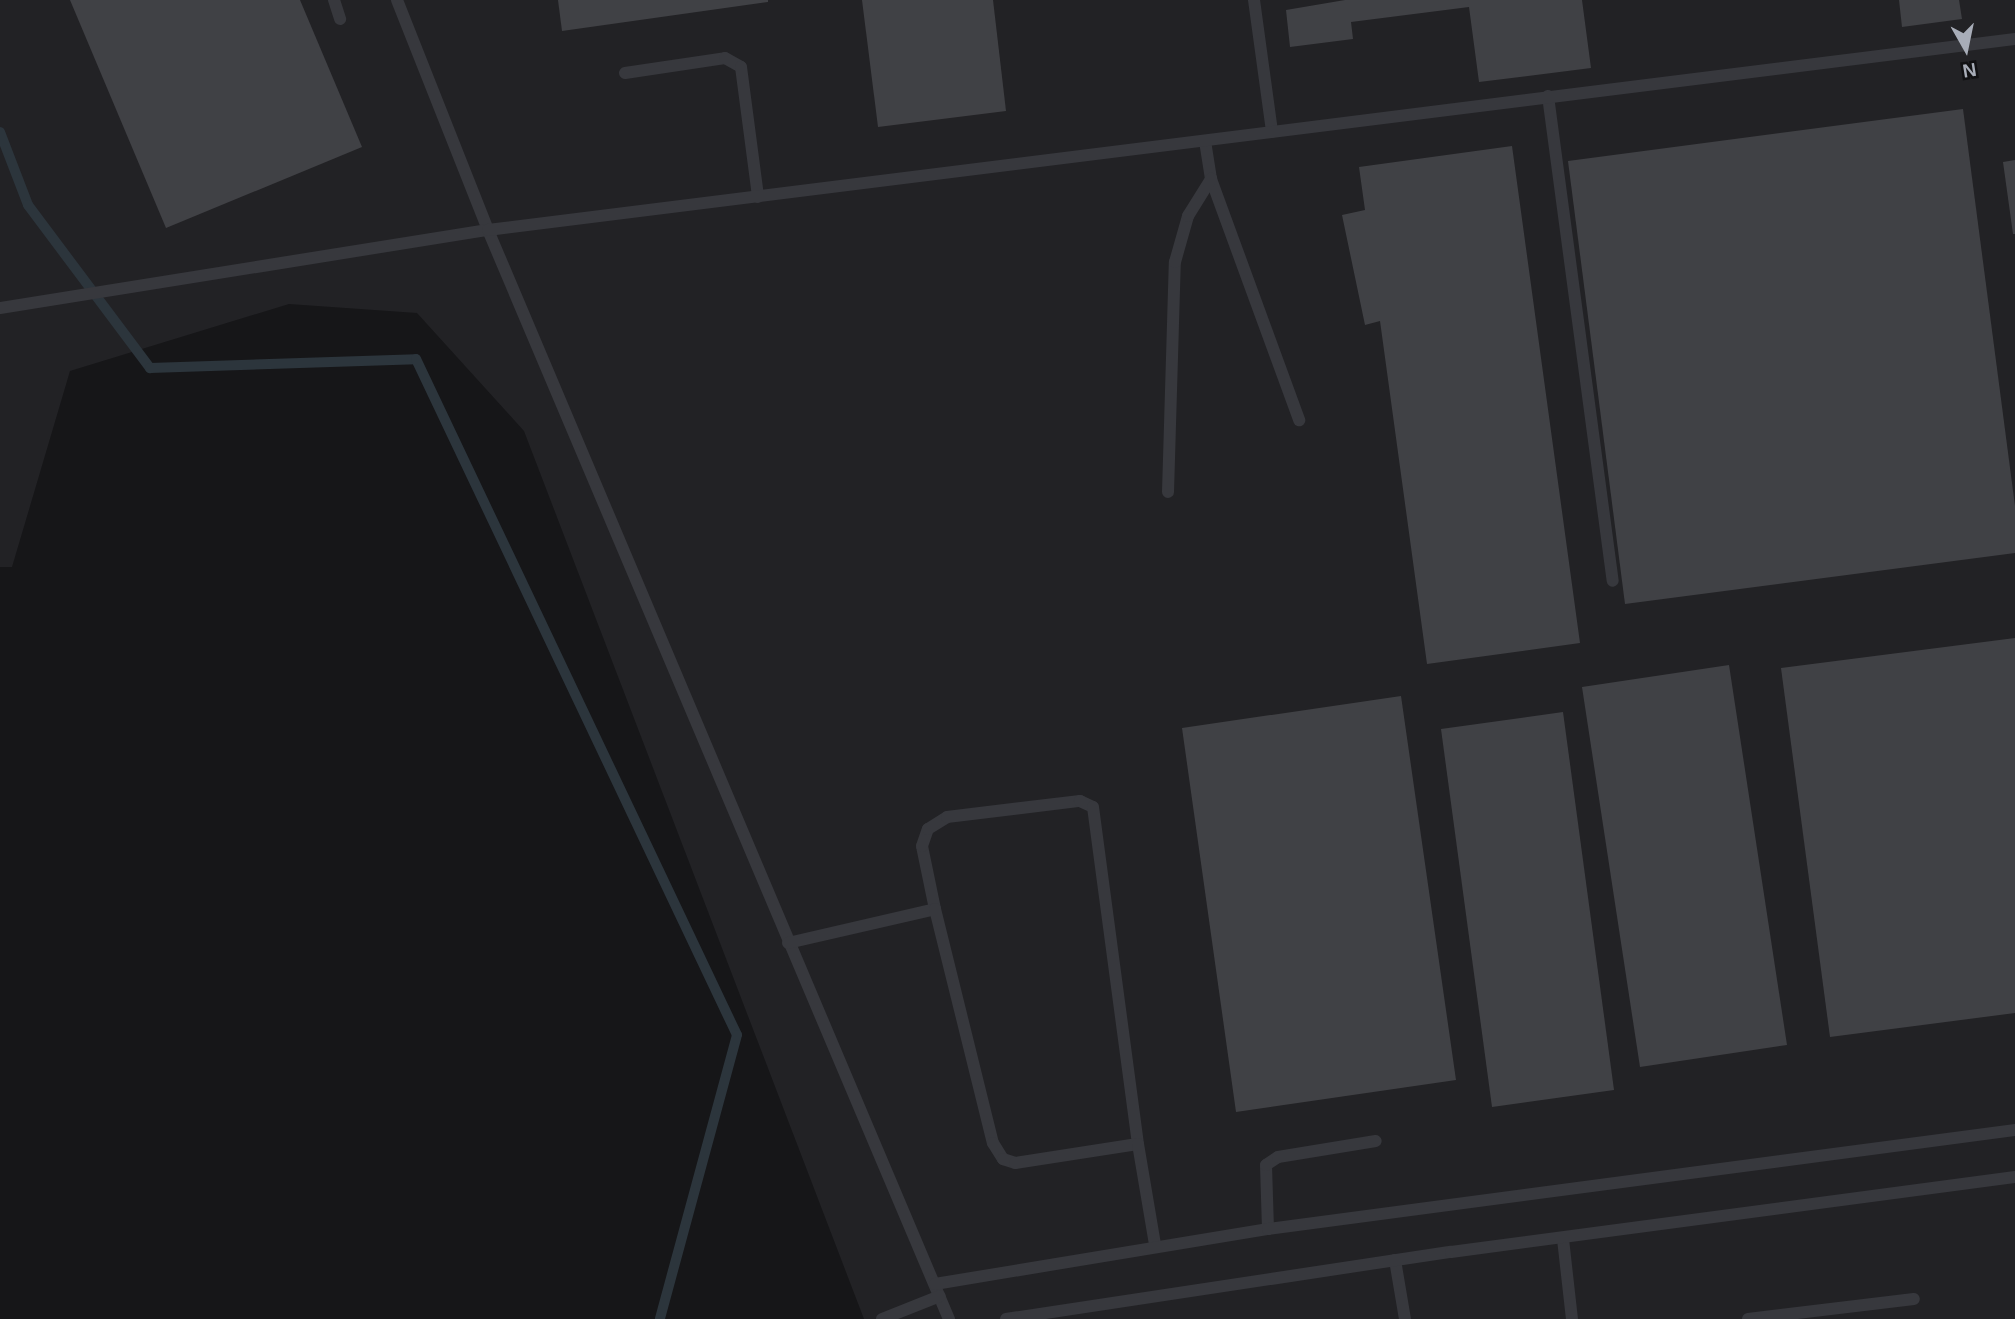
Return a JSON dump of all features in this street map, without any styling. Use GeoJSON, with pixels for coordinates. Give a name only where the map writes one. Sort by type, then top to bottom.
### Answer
{"type":"FeatureCollection","features":[{"type":"Feature","properties":{"kind":"lane"},"geometry":{"type":"LineString","coordinates":[[334,0],[340,19]]}},
{"type":"Feature","properties":{"kind":"lane"},"geometry":{"type":"LineString","coordinates":[[397,0],[488,230],[949,1319]]}},
{"type":"Feature","properties":{"kind":"lane"},"geometry":{"type":"LineString","coordinates":[[1254,0],[1272,132]]}},
{"type":"Feature","properties":{"kind":"lane"},"geometry":{"type":"LineString","coordinates":[[0,308],[135,284],[488,230],[2015,39]]}},
{"type":"Feature","properties":{"kind":"lane"},"geometry":{"type":"LineString","coordinates":[[625,73],[725,58],[741,67],[758,197]]}},
{"type":"Feature","properties":{"kind":"lane"},"geometry":{"type":"LineString","coordinates":[[1548,96],[1613,581]]}},
{"type":"Feature","properties":{"kind":"lane"},"geometry":{"type":"LineString","coordinates":[[1205,141],[1211,179],[1299,420]]}},
{"type":"Feature","properties":{"kind":"lane"},"geometry":{"type":"LineString","coordinates":[[1168,492],[1175,262],[1188,216],[1211,179]]}},
{"type":"Feature","properties":{"kind":"lane"},"geometry":{"type":"LineString","coordinates":[[1138,1144],[1015,1163],[1003,1159],[993,1143],[935,909],[922,846],[928,828],[947,817],[1080,801],[1093,807],[1138,1144],[1155,1245]]}},
{"type":"Feature","properties":{"kind":"lane"},"geometry":{"type":"LineString","coordinates":[[788,943],[935,909]]}},
{"type":"Feature","properties":{"kind":"lane"},"geometry":{"type":"LineString","coordinates":[[882,1319],[937,1290],[1155,1245],[2015,1130]]}},
{"type":"Feature","properties":{"kind":"lane"},"geometry":{"type":"LineString","coordinates":[[1268,1229],[1266,1165],[1278,1157],[1376,1141]]}},
{"type":"Feature","properties":{"kind":"lane"},"geometry":{"type":"LineString","coordinates":[[1006,1319],[1395,1260],[2015,1177]]}},
{"type":"Feature","properties":{"kind":"lane"},"geometry":{"type":"LineString","coordinates":[[1563,1239],[1572,1319]]}},
{"type":"Feature","properties":{"kind":"lane"},"geometry":{"type":"LineString","coordinates":[[1395,1260],[1405,1319]]}},
{"type":"Feature","properties":{"kind":"lane"},"geometry":{"type":"LineString","coordinates":[[1748,1319],[1914,1299]]}},
{"type":"Feature","properties":{"kind":"shaded area"},"geometry":{"type":"Polygon","coordinates":[[[0,0],[2015,0],[2015,1319],[864,1319],[524,431],[417,313],[289,304],[70,371],[12,567],[0,567],[0,0]]]}},
{"type":"Feature","properties":{"kind":"building"},"geometry":{"type":"Polygon","coordinates":[[[70,0],[300,0],[362,147],[166,228],[70,0]]]}},
{"type":"Feature","properties":{"kind":"building"},"geometry":{"type":"Polygon","coordinates":[[[558,0],[768,0],[768,2],[562,31],[558,0]]]}},
{"type":"Feature","properties":{"kind":"building"},"geometry":{"type":"Polygon","coordinates":[[[862,0],[993,0],[1006,111],[878,127],[862,0]]]}},
{"type":"Feature","properties":{"kind":"building"},"geometry":{"type":"Polygon","coordinates":[[[1345,0],[1582,0],[1591,68],[1479,82],[1469,7],[1351,22],[1353,39],[1290,47],[1286,10],[1345,0]]]}},
{"type":"Feature","properties":{"kind":"building"},"geometry":{"type":"Polygon","coordinates":[[[1899,0],[1959,0],[1962,19],[1902,27],[1899,0]]]}},
{"type":"Feature","properties":{"kind":"building"},"geometry":{"type":"Polygon","coordinates":[[[1963,109],[2015,506],[2015,553],[1625,604],[1568,161],[1963,109]]]}},
{"type":"Feature","properties":{"kind":"building"},"geometry":{"type":"Polygon","coordinates":[[[1512,146],[1580,643],[1427,664],[1380,321],[1365,325],[1342,215],[1365,210],[1359,167],[1512,146]]]}},
{"type":"Feature","properties":{"kind":"building"},"geometry":{"type":"Polygon","coordinates":[[[2015,160],[2015,234],[2013,234],[2003,162],[2015,160]]]}},
{"type":"Feature","properties":{"kind":"building"},"geometry":{"type":"Polygon","coordinates":[[[2015,638],[2015,1013],[1830,1037],[1781,668],[2015,638]]]}},
{"type":"Feature","properties":{"kind":"building"},"geometry":{"type":"Polygon","coordinates":[[[1729,665],[1787,1045],[1640,1067],[1582,687],[1729,665]]]}},
{"type":"Feature","properties":{"kind":"building"},"geometry":{"type":"Polygon","coordinates":[[[1401,696],[1456,1080],[1236,1112],[1182,728],[1401,696]]]}},
{"type":"Feature","properties":{"kind":"building"},"geometry":{"type":"Polygon","coordinates":[[[1563,712],[1614,1090],[1492,1107],[1441,729],[1563,712]]]}},
{"type":"Feature","properties":{"kind":"waterway"},"geometry":{"type":"LineString","coordinates":[[0,132],[28,205],[150,368],[416,359],[737,1035],[660,1319]]}}]}
